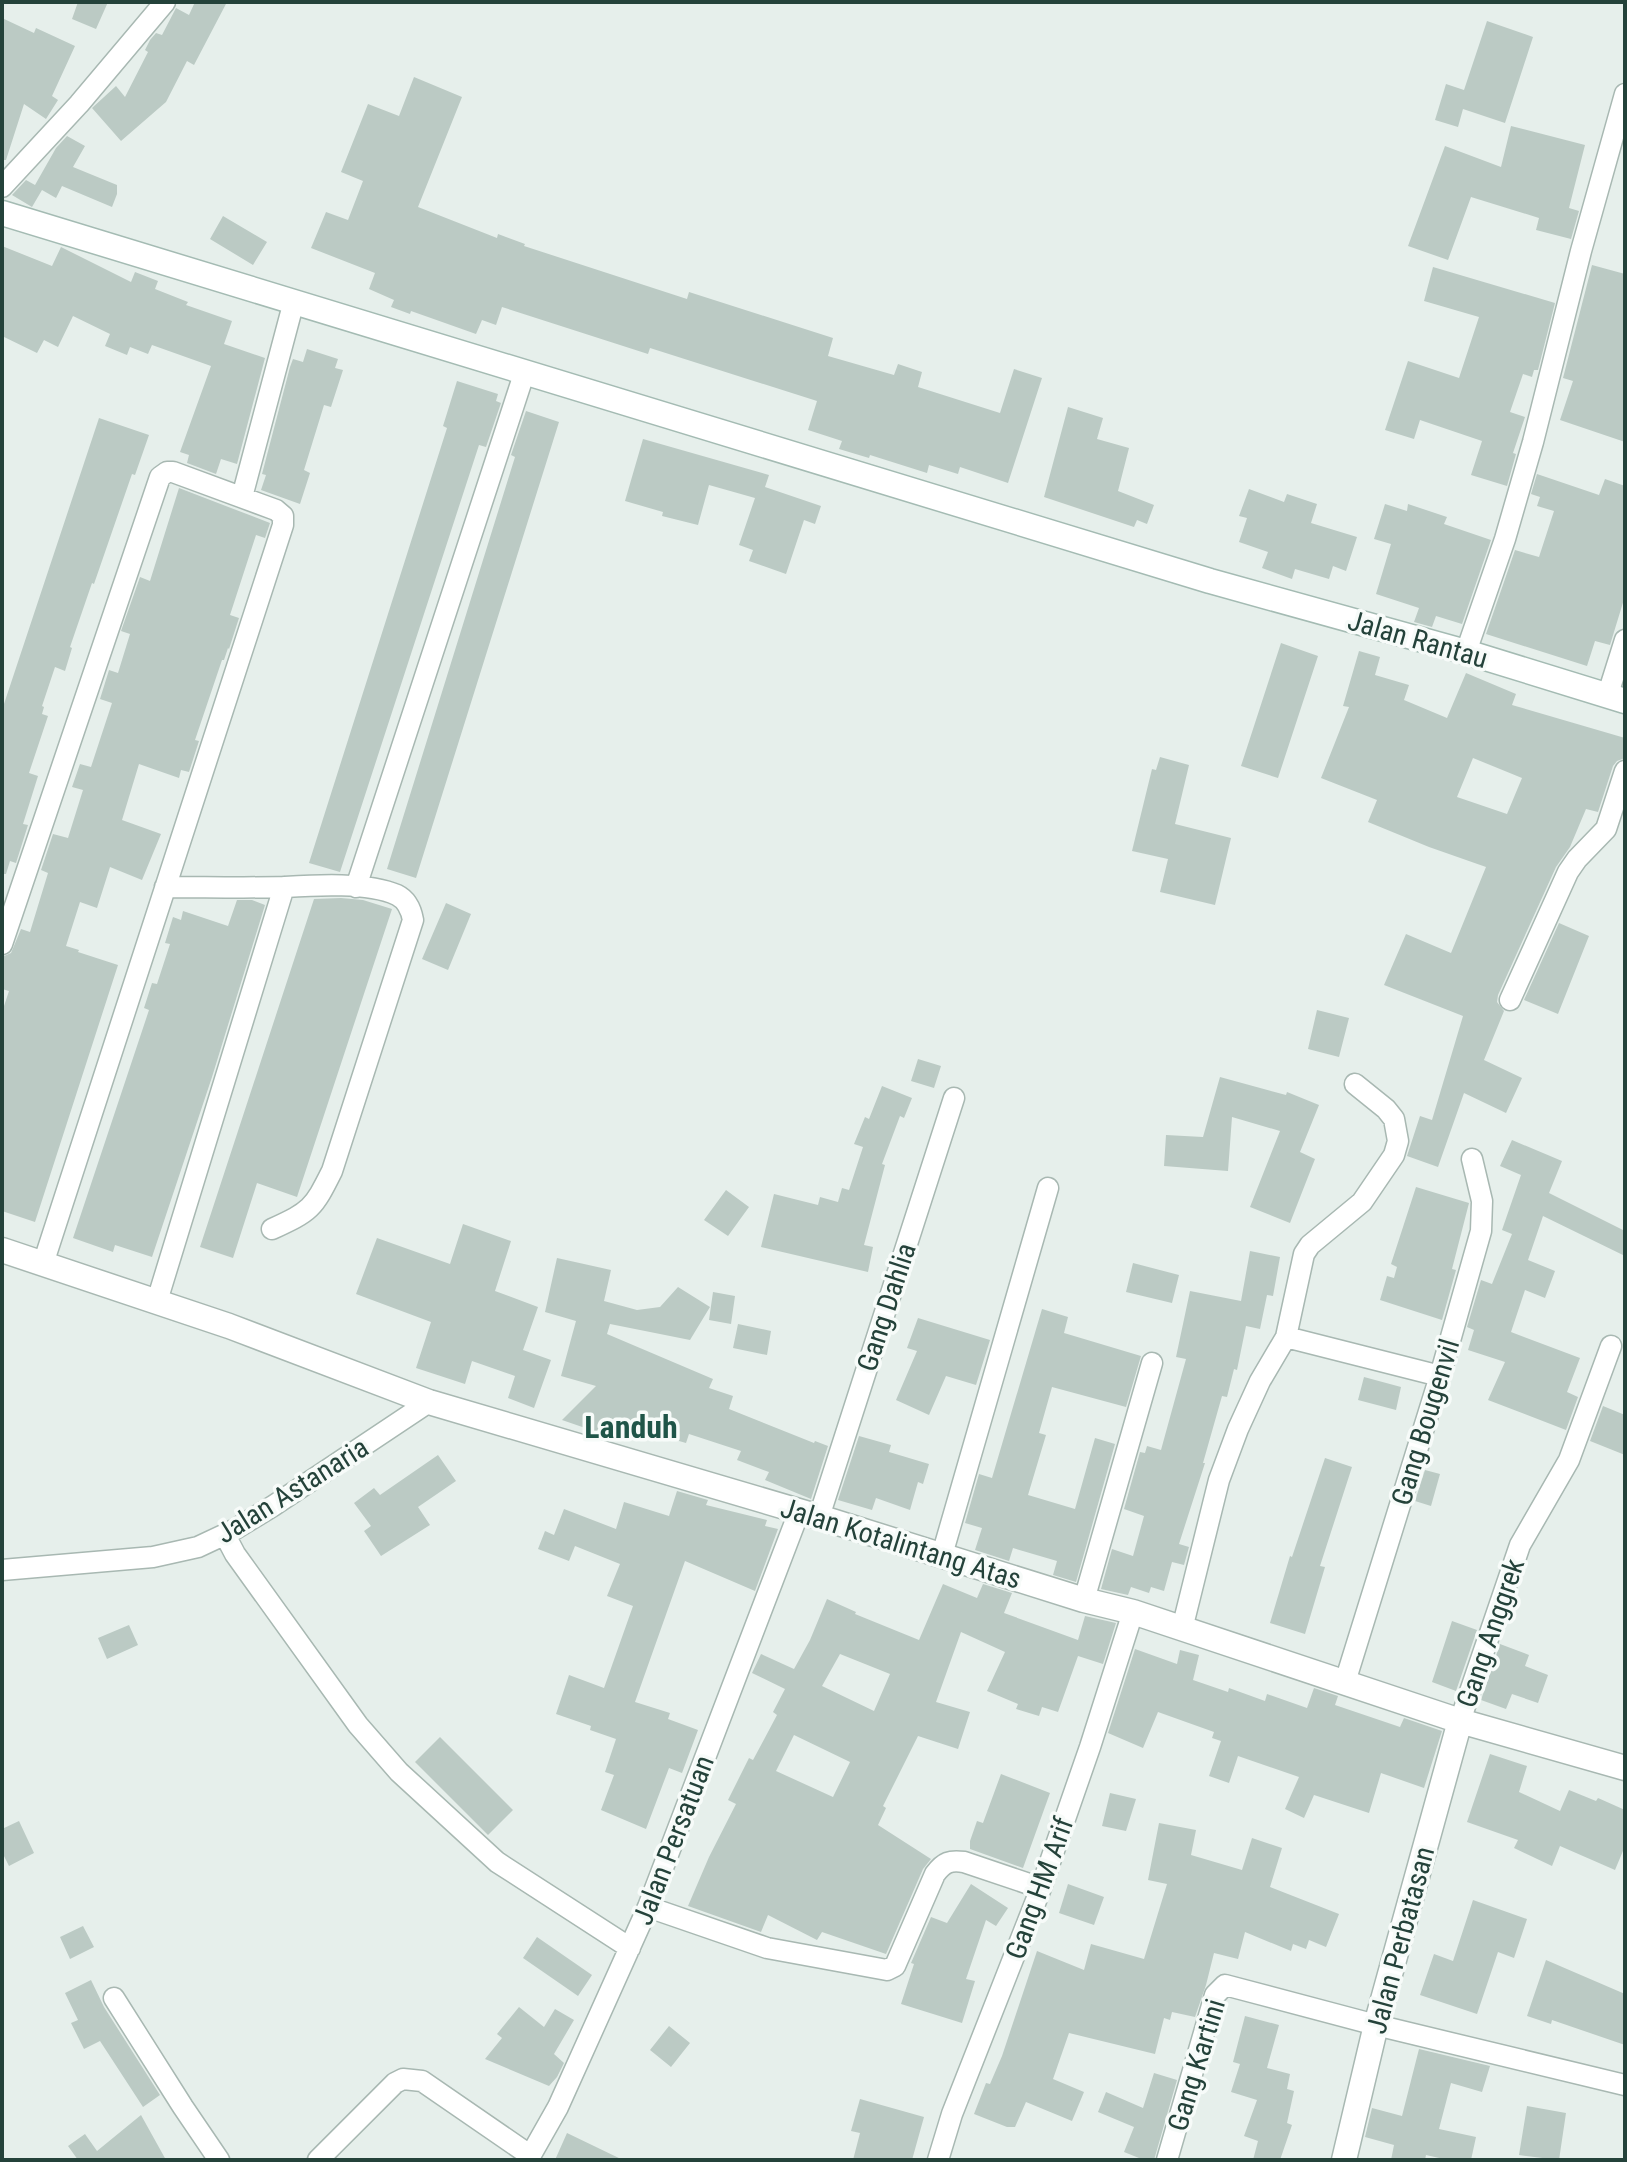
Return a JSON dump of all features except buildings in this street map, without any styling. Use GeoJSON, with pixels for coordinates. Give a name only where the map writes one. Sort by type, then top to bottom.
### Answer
{"type":"FeatureCollection","features":[{"type":"Feature","properties":{"kind":"street"},"geometry":{"type":"LineString","coordinates":[[2,187],[79,104],[165,2]]}},
{"type":"Feature","properties":{"kind":"street"},"geometry":{"type":"LineString","coordinates":[[1466,652],[1505,539],[1533,442],[1581,251],[1625,94]]}},
{"type":"Feature","properties":{"kind":"street","name":"Jalan Rantau"},"geometry":{"type":"LineString","coordinates":[[2,213],[1210,581],[1616,697]]}},
{"type":"Feature","properties":{"kind":"street"},"geometry":{"type":"LineString","coordinates":[[242,497],[294,301]]}},
{"type":"Feature","properties":{"kind":"street"},"geometry":{"type":"LineString","coordinates":[[356,887],[525,371]]}},
{"type":"Feature","properties":{"kind":"street"},"geometry":{"type":"LineString","coordinates":[[2,944],[160,477],[173,472],[276,510],[283,516],[283,525],[43,1264]]}},
{"type":"Feature","properties":{"kind":"street"},"geometry":{"type":"LineString","coordinates":[[1616,697],[1625,640]]}},
{"type":"Feature","properties":{"kind":"street"},"geometry":{"type":"LineString","coordinates":[[1510,1000],[1568,872],[1606,829],[1625,771]]}},
{"type":"Feature","properties":{"kind":"street"},"geometry":{"type":"LineString","coordinates":[[165,887],[356,887],[398,895],[412,911],[413,920],[332,1171],[317,1202],[303,1215],[272,1229]]}},
{"type":"Feature","properties":{"kind":"street"},"geometry":{"type":"LineString","coordinates":[[157,1301],[284,887]]}},
{"type":"Feature","properties":{"kind":"street"},"geometry":{"type":"LineString","coordinates":[[1182,1629],[1219,1480],[1260,1381],[1286,1337],[1304,1254],[1310,1245],[1367,1196],[1394,1155],[1398,1141],[1394,1119],[1355,1084]]}},
{"type":"Feature","properties":{"kind":"street","name":"Gang Dahlia"},"geometry":{"type":"LineString","coordinates":[[809,1514],[954,1098]]}},
{"type":"Feature","properties":{"kind":"street","name":"Gang Bougenvil"},"geometry":{"type":"LineString","coordinates":[[1345,1682],[1440,1376],[1481,1231],[1482,1201],[1472,1159]]}},
{"type":"Feature","properties":{"kind":"street"},"geometry":{"type":"LineString","coordinates":[[942,1555],[1048,1188]]}},
{"type":"Feature","properties":{"kind":"street","name":"Jalan Kotalintang Atas"},"geometry":{"type":"LineString","coordinates":[[2,1250],[229,1326],[429,1402],[809,1514],[1084,1600],[1133,1612],[1460,1721],[1625,1768]]}},
{"type":"Feature","properties":{"kind":"street"},"geometry":{"type":"LineString","coordinates":[[1286,1337],[1440,1376]]}},
{"type":"Feature","properties":{"kind":"street","name":"Gang Anggrek"},"geometry":{"type":"LineString","coordinates":[[1460,1721],[1520,1545],[1569,1460],[1611,1346]]}},
{"type":"Feature","properties":{"kind":"street"},"geometry":{"type":"LineString","coordinates":[[1084,1600],[1152,1363]]}},
{"type":"Feature","properties":{"kind":"street","name":"Jalan Astanaria"},"geometry":{"type":"LineString","coordinates":[[2,1570],[153,1557],[198,1547],[225,1535],[273,1506],[429,1402]]}},
{"type":"Feature","properties":{"kind":"street","name":"Jalan Persatuan"},"geometry":{"type":"LineString","coordinates":[[530,2158],[558,2107],[648,1907],[809,1514]]}},
{"type":"Feature","properties":{"kind":"street"},"geometry":{"type":"LineString","coordinates":[[225,1535],[235,1554],[349,1712],[399,1772],[497,1862],[630,1948]]}},
{"type":"Feature","properties":{"kind":"street","name":"Gang HM Arif"},"geometry":{"type":"LineString","coordinates":[[938,2160],[952,2114],[1041,1888],[1133,1612]]}},
{"type":"Feature","properties":{"kind":"street","name":"Jalan Perbatasan"},"geometry":{"type":"LineString","coordinates":[[1344,2160],[1376,2025],[1460,1721]]}},
{"type":"Feature","properties":{"kind":"street"},"geometry":{"type":"LineString","coordinates":[[648,1907],[767,1948],[887,1970],[895,1966],[935,1874],[942,1865],[953,1860],[964,1862],[1041,1888]]}},
{"type":"Feature","properties":{"kind":"street","name":"Gang Kartini"},"geometry":{"type":"LineString","coordinates":[[1167,2160],[1215,1995],[1221,1987],[1225,1985],[1376,2025]]}},
{"type":"Feature","properties":{"kind":"street"},"geometry":{"type":"LineString","coordinates":[[114,1998],[219,2160]]}},
{"type":"Feature","properties":{"kind":"street"},"geometry":{"type":"LineString","coordinates":[[1376,2025],[1625,2085]]}},
{"type":"Feature","properties":{"kind":"street"},"geometry":{"type":"LineString","coordinates":[[318,2160],[395,2083],[403,2079],[422,2081],[530,2158]]}},
{"type":"Feature","properties":{"kind":"district","name":"Landuh"},"geometry":{"type":"Point","coordinates":[631,1427]}}]}
